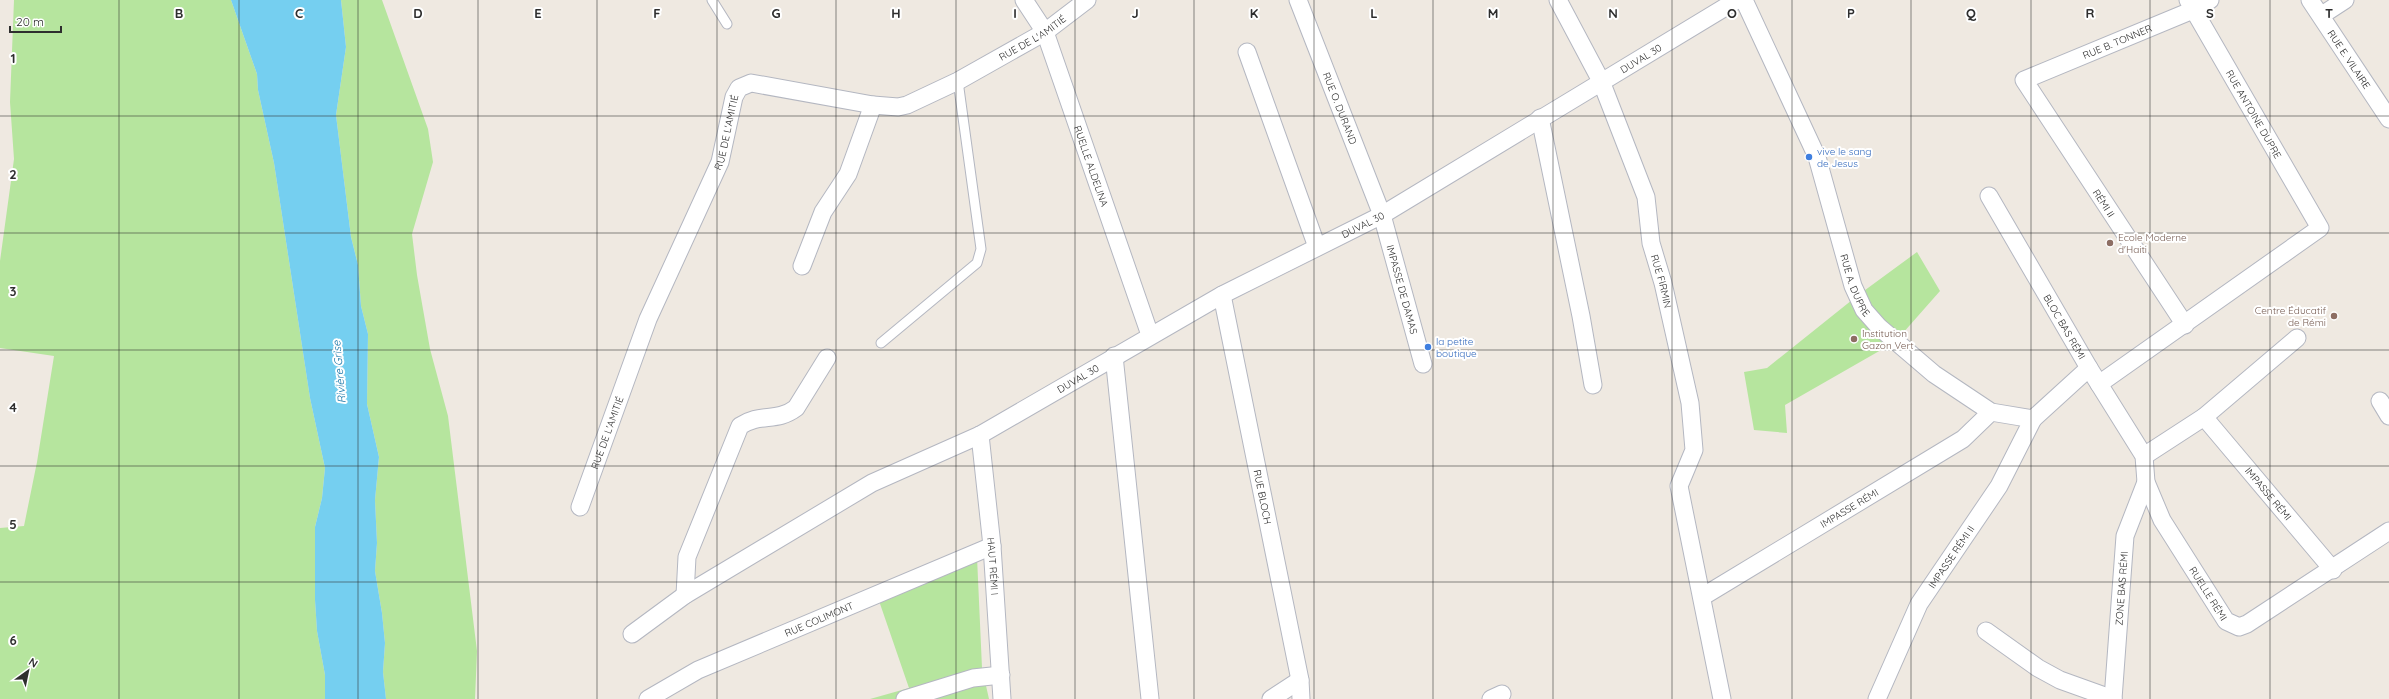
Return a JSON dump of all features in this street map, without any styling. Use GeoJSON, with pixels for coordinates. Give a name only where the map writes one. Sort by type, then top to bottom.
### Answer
{"type":"FeatureCollection","features":[{"type":"Feature","properties":{"kind":"street","name":"RUELLE ALDELINA"},"geometry":{"type":"LineString","coordinates":[[1024,0],[1045,32],[1150,335]]}},
{"type":"Feature","properties":{"kind":"street","name":"RUE DE L'AMITIÉ"},"geometry":{"type":"LineString","coordinates":[[580,507],[646,326],[720,162],[734,97],[739,88],[751,84],[873,105],[898,107],[907,105],[958,81],[1045,32],[1087,0]]}},
{"type":"Feature","properties":{"kind":"street","name":"RUE O. DURAND"},"geometry":{"type":"LineString","coordinates":[[1298,0],[1382,215]]}},
{"type":"Feature","properties":{"kind":"street","name":"RUE FIRMIN"},"geometry":{"type":"LineString","coordinates":[[1558,0],[1602,81],[1646,197],[1652,243],[1663,283],[1690,403],[1694,450],[1679,486],[1702,597]]}},
{"type":"Feature","properties":{"kind":"street","name":"DUVAL 30"},"geometry":{"type":"LineString","coordinates":[[632,634],[685,595],[872,483],[980,435],[1150,335],[1222,295],[1382,215],[1737,0]]}},
{"type":"Feature","properties":{"kind":"street","name":"RUE A. DUPRE"},"geometry":{"type":"LineString","coordinates":[[1744,0],[1817,157],[1853,286],[1864,310],[1879,327],[1934,374],[1992,412],[2033,419]]}},
{"type":"Feature","properties":{"kind":"street","name":"RUE B. TONNER"},"geometry":{"type":"LineString","coordinates":[[2024,80],[2190,5],[2210,0]]}},
{"type":"Feature","properties":{"kind":"street","name":"RUE E. VILAIRE"},"geometry":{"type":"LineString","coordinates":[[2310,0],[2322,15],[2389,119]]}},
{"type":"Feature","properties":{"kind":"street"},"geometry":{"type":"LineString","coordinates":[[2322,15],[2344,0]]}},
{"type":"Feature","properties":{"kind":"street","name":"RUE ANTOINE DUPRE"},"geometry":{"type":"LineString","coordinates":[[2185,325],[2320,228],[2190,5]]}},
{"type":"Feature","properties":{"kind":"street"},"geometry":{"type":"LineString","coordinates":[[1247,52],[1317,247]]}},
{"type":"Feature","properties":{"kind":"street","name":"RÉMI II"},"geometry":{"type":"LineString","coordinates":[[2024,80],[2185,325]]}},
{"type":"Feature","properties":{"kind":"street"},"geometry":{"type":"LineString","coordinates":[[802,266],[823,212],[848,174],[873,105]]}},
{"type":"Feature","properties":{"kind":"street"},"geometry":{"type":"LineString","coordinates":[[1540,118],[1581,316],[1593,386]]}},
{"type":"Feature","properties":{"kind":"street","name":"BLOC BAS RÉMI"},"geometry":{"type":"LineString","coordinates":[[1988,196],[2089,368],[2144,456]]}},
{"type":"Feature","properties":{"kind":"street","name":"IMPASSE DE DAMAS"},"geometry":{"type":"LineString","coordinates":[[1382,215],[1423,364]]}},
{"type":"Feature","properties":{"kind":"street","name":"RUE BLOCH"},"geometry":{"type":"LineString","coordinates":[[1222,295],[1300,680],[1301,699]]}},
{"type":"Feature","properties":{"kind":"street"},"geometry":{"type":"LineString","coordinates":[[2099,384],[2185,325]]}},
{"type":"Feature","properties":{"kind":"street"},"geometry":{"type":"LineString","coordinates":[[2144,456],[2204,417],[2297,338]]}},
{"type":"Feature","properties":{"kind":"street"},"geometry":{"type":"LineString","coordinates":[[1114,356],[1150,699]]}},
{"type":"Feature","properties":{"kind":"street"},"geometry":{"type":"LineString","coordinates":[[685,595],[687,557],[740,426],[758,417],[780,417],[789,414],[796,408],[827,358]]}},
{"type":"Feature","properties":{"kind":"street"},"geometry":{"type":"LineString","coordinates":[[2033,419],[2089,368]]}},
{"type":"Feature","properties":{"kind":"street"},"geometry":{"type":"LineString","coordinates":[[2380,401],[2389,416]]}},
{"type":"Feature","properties":{"kind":"street","name":"IMPASSE RÉMI"},"geometry":{"type":"LineString","coordinates":[[1702,597],[1963,439],[1992,412]]}},
{"type":"Feature","properties":{"kind":"street","name":"IMPASSE RÉMI"},"geometry":{"type":"LineString","coordinates":[[2204,417],[2333,570]]}},
{"type":"Feature","properties":{"kind":"street","name":"IMPASSE RÉMI II"},"geometry":{"type":"LineString","coordinates":[[1877,699],[1919,604],[2000,486],[2033,419]]}},
{"type":"Feature","properties":{"kind":"street","name":"HAUT RÉMI I"},"geometry":{"type":"LineString","coordinates":[[980,435],[992,546],[1002,698]]}},
{"type":"Feature","properties":{"kind":"street","name":"RUELLE RÉMI"},"geometry":{"type":"LineString","coordinates":[[2144,456],[2146,482],[2162,520],[2226,621],[2232,626],[2239,627],[2248,624],[2333,570],[2389,531]]}},
{"type":"Feature","properties":{"kind":"street","name":"ZONE BAS RÉMI"},"geometry":{"type":"LineString","coordinates":[[2113,699],[2125,536],[2146,482]]}},
{"type":"Feature","properties":{"kind":"street","name":"RUE COLIMONT"},"geometry":{"type":"LineString","coordinates":[[648,699],[698,670],[992,546]]}},
{"type":"Feature","properties":{"kind":"street"},"geometry":{"type":"LineString","coordinates":[[1702,597],[1722,699]]}},
{"type":"Feature","properties":{"kind":"street"},"geometry":{"type":"LineString","coordinates":[[1986,631],[2038,668],[2060,680],[2113,699]]}},
{"type":"Feature","properties":{"kind":"street"},"geometry":{"type":"LineString","coordinates":[[905,699],[973,678],[1001,675]]}},
{"type":"Feature","properties":{"kind":"street"},"geometry":{"type":"LineString","coordinates":[[1271,699],[1300,680]]}},
{"type":"Feature","properties":{"kind":"lane"},"geometry":{"type":"LineString","coordinates":[[712,0],[727,24]]}},
{"type":"Feature","properties":{"kind":"lane"},"geometry":{"type":"LineString","coordinates":[[881,343],[978,263],[980,258],[981,249],[958,81]]}},
{"type":"Feature","properties":{"kind":"green space"},"geometry":{"type":"Polygon","coordinates":[[[14,0],[231,0],[257,74],[258,90],[274,163],[310,398],[325,468],[322,498],[315,527],[315,600],[317,631],[325,675],[325,699],[0,699],[0,528],[24,526],[37,462],[54,356],[0,348],[0,261],[14,159],[10,102],[14,0]]]}},
{"type":"Feature","properties":{"kind":"green space"},"geometry":{"type":"Polygon","coordinates":[[[341,0],[382,0],[428,129],[433,162],[412,234],[417,275],[430,349],[448,416],[477,651],[475,699],[386,699],[383,672],[385,643],[375,571],[377,543],[375,500],[379,457],[367,404],[368,334],[361,306],[358,265],[351,237],[336,115],[346,47],[341,0]]]}},
{"type":"Feature","properties":{"kind":"green space"},"geometry":{"type":"Polygon","coordinates":[[[1917,252],[1940,291],[1895,342],[1785,405],[1787,433],[1754,430],[1744,372],[1767,368],[1857,296],[1917,252]]]}},
{"type":"Feature","properties":{"kind":"green space"},"geometry":{"type":"Polygon","coordinates":[[[977,557],[982,668],[989,699],[870,699],[909,688],[877,595],[977,557]]]}},
{"type":"Feature","properties":{"kind":"water","name":"Rivière Grise"},"geometry":{"type":"Polygon","coordinates":[[[231,0],[341,0],[346,47],[336,115],[351,237],[358,265],[361,306],[368,334],[367,404],[379,457],[375,500],[377,543],[375,571],[385,643],[383,672],[386,699],[325,699],[325,675],[317,631],[315,600],[315,527],[322,498],[325,468],[310,398],[274,163],[258,90],[257,74],[231,0]]]}},
{"type":"Feature","properties":{"kind":"place","name":"vive le sang de Jesus"},"geometry":{"type":"Point","coordinates":[1809,157]}},
{"type":"Feature","properties":{"kind":"place","name":"Ecole Moderne d'Haiti"},"geometry":{"type":"Point","coordinates":[2110,243]}},
{"type":"Feature","properties":{"kind":"place","name":"Centre Éducatif de Rémi"},"geometry":{"type":"Point","coordinates":[2334,316]}},
{"type":"Feature","properties":{"kind":"place","name":"Institution Gazon Vert"},"geometry":{"type":"Point","coordinates":[1854,339]}},
{"type":"Feature","properties":{"kind":"place","name":"la petite boutique"},"geometry":{"type":"Point","coordinates":[1428,347]}}]}
